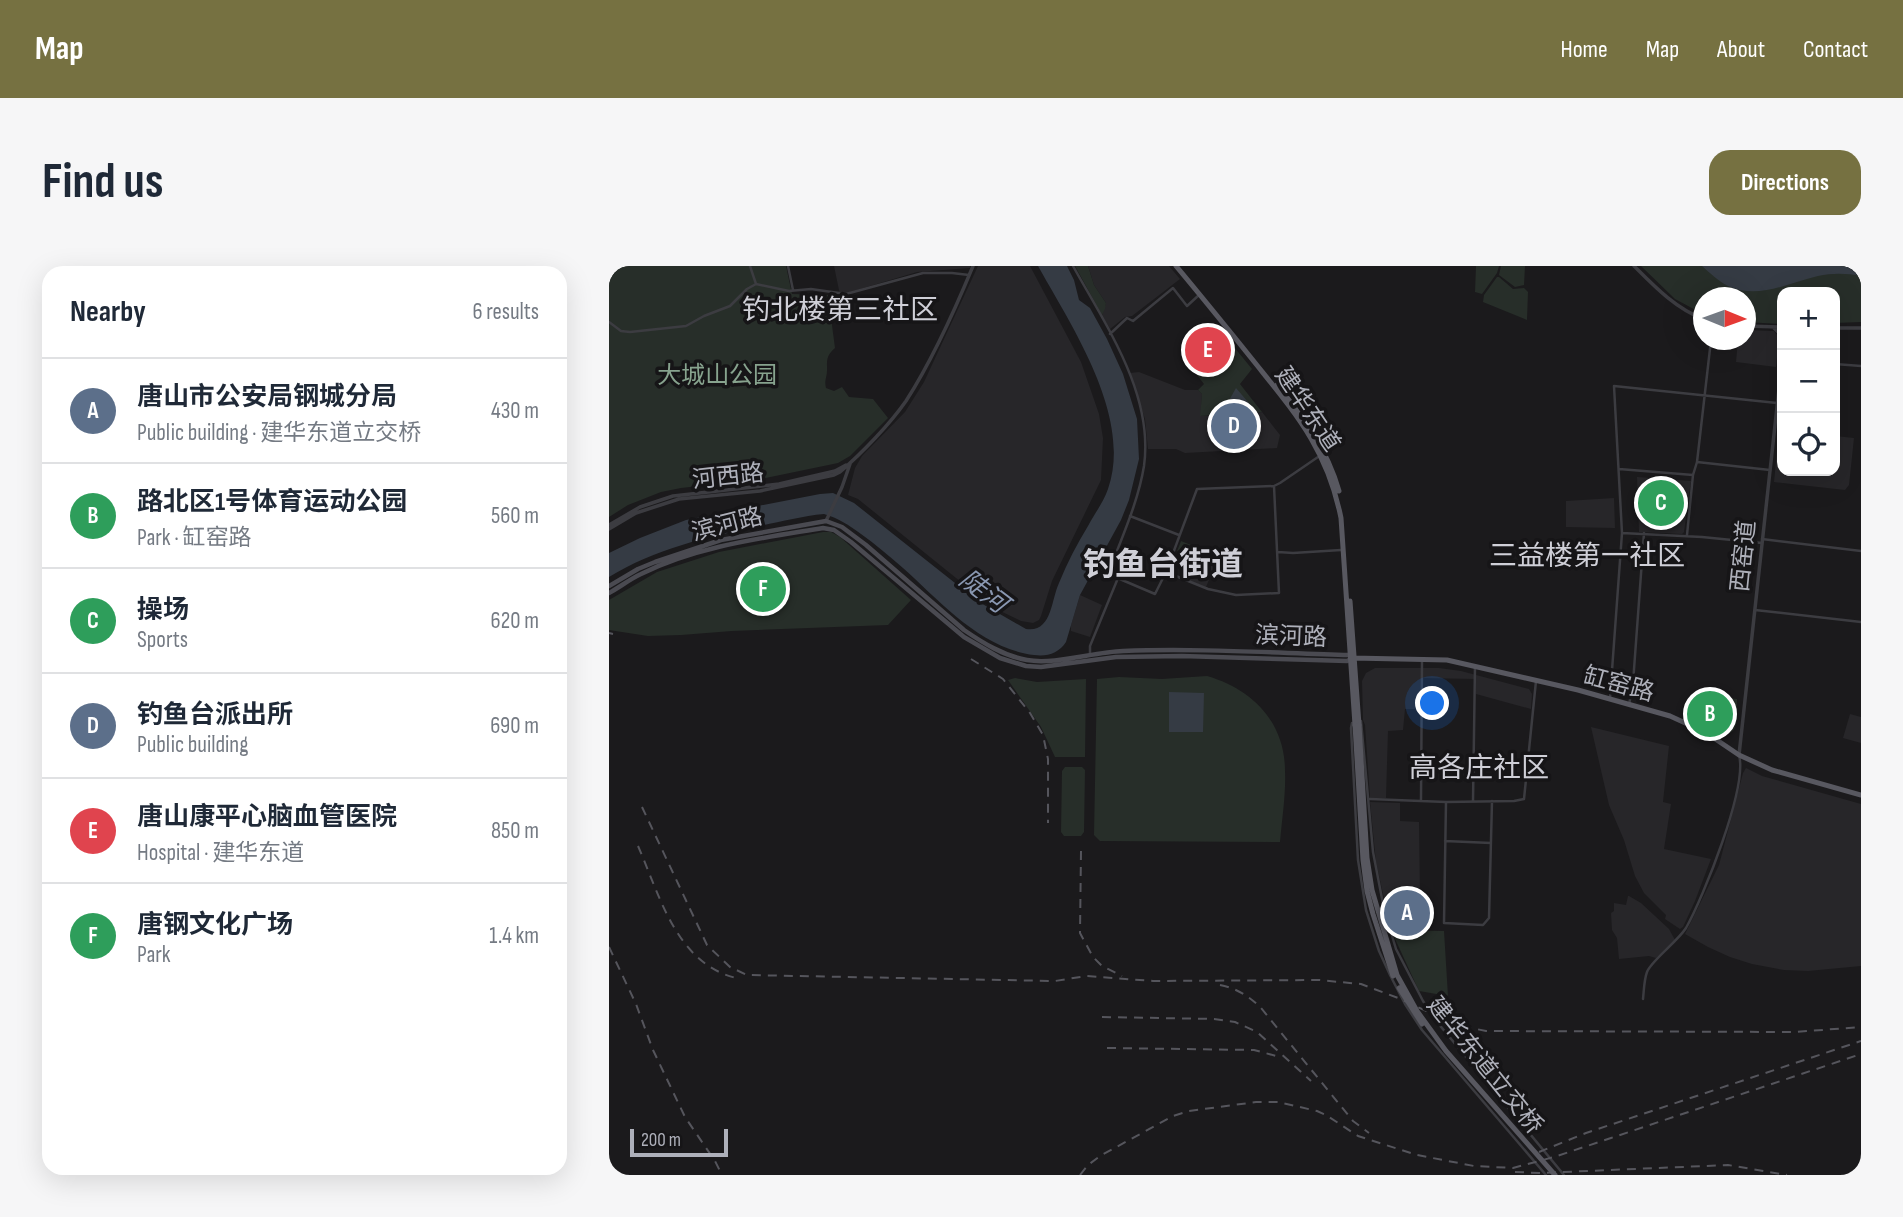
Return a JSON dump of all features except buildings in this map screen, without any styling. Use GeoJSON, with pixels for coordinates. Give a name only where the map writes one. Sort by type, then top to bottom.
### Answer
{"type":"FeatureCollection","features":[{"type":"Feature","properties":{"kind":"main road","name":"建华东道"},"geometry":{"type":"LineString","coordinates":[[1178,266],[1294,412],[1321,455],[1335,489],[1344,550],[1357,725]]}},
{"type":"Feature","properties":{"kind":"main road","name":"建华东道"},"geometry":{"type":"LineString","coordinates":[[1178,266],[1307,423],[1328,459],[1338,488],[1346,533],[1351,658]]}},
{"type":"Feature","properties":{"kind":"main road","name":"滨河路"},"geometry":{"type":"LineString","coordinates":[[609,586],[646,565],[721,540],[826,520],[842,527],[866,545],[964,630],[982,642],[1013,657],[1026,660],[1040,662],[1090,658]]}},
{"type":"Feature","properties":{"kind":"main road","name":"滨河路"},"geometry":{"type":"LineString","coordinates":[[609,593],[649,570],[703,551],[741,541],[823,528],[834,530],[851,542],[964,637],[1000,657],[1026,666],[1041,667],[1123,651],[1182,650],[1351,658]]}},
{"type":"Feature","properties":{"kind":"main road","name":"缸窑路"},"geometry":{"type":"LineString","coordinates":[[1351,658],[1447,660],[1609,699],[1670,716],[1705,732],[1739,755],[1772,770],[1861,795]]}},
{"type":"Feature","properties":{"kind":"main road","name":"建华东道立交桥"},"geometry":{"type":"LineString","coordinates":[[1357,725],[1371,890],[1397,975],[1417,1011],[1446,1051],[1550,1175]]}},
{"type":"Feature","properties":{"kind":"street"},"geometry":{"type":"LineString","coordinates":[[750,266],[756,284]]}},
{"type":"Feature","properties":{"kind":"street"},"geometry":{"type":"LineString","coordinates":[[788,266],[793,291]]}},
{"type":"Feature","properties":{"kind":"street","name":"河西路"},"geometry":{"type":"LineString","coordinates":[[609,527],[636,513],[679,499],[778,488],[834,475],[851,462],[905,402],[945,330],[973,266]]}},
{"type":"Feature","properties":{"kind":"street"},"geometry":{"type":"LineString","coordinates":[[1073,266],[1129,373],[1145,429],[1144,467],[1108,574],[1156,594],[1197,489],[1274,486],[1321,455]]}},
{"type":"Feature","properties":{"kind":"street"},"geometry":{"type":"LineString","coordinates":[[1633,266],[1670,300],[1693,314]]}},
{"type":"Feature","properties":{"kind":"street"},"geometry":{"type":"LineString","coordinates":[[609,322],[621,331],[630,332],[686,326],[730,306],[756,284],[793,291],[811,289],[846,294],[923,273],[969,275]]}},
{"type":"Feature","properties":{"kind":"street"},"geometry":{"type":"LineString","coordinates":[[1110,334],[1127,318],[1133,321],[1173,288],[1187,306],[1200,295]]}},
{"type":"Feature","properties":{"kind":"street"},"geometry":{"type":"LineString","coordinates":[[1756,326],[1777,327]]}},
{"type":"Feature","properties":{"kind":"street"},"geometry":{"type":"LineString","coordinates":[[1772,327],[1777,332]]}},
{"type":"Feature","properties":{"kind":"street"},"geometry":{"type":"LineString","coordinates":[[1840,328],[1861,328]]}},
{"type":"Feature","properties":{"kind":"street"},"geometry":{"type":"LineString","coordinates":[[1687,536],[1710,350]]}},
{"type":"Feature","properties":{"kind":"street"},"geometry":{"type":"LineString","coordinates":[[1840,364],[1861,366]]}},
{"type":"Feature","properties":{"kind":"street"},"geometry":{"type":"LineString","coordinates":[[1609,699],[1622,533],[1614,386],[1777,402]]}},
{"type":"Feature","properties":{"kind":"street","name":"西窑道"},"geometry":{"type":"LineString","coordinates":[[1739,755],[1777,402]]}},
{"type":"Feature","properties":{"kind":"street"},"geometry":{"type":"LineString","coordinates":[[823,528],[851,462]]}},
{"type":"Feature","properties":{"kind":"street"},"geometry":{"type":"LineString","coordinates":[[1697,463],[1770,470]]}},
{"type":"Feature","properties":{"kind":"street"},"geometry":{"type":"LineString","coordinates":[[1619,469],[1693,475]]}},
{"type":"Feature","properties":{"kind":"street"},"geometry":{"type":"LineString","coordinates":[[1166,572],[1208,589],[1236,595],[1279,593],[1274,486]]}},
{"type":"Feature","properties":{"kind":"street"},"geometry":{"type":"LineString","coordinates":[[1129,516],[1178,536]]}},
{"type":"Feature","properties":{"kind":"street"},"geometry":{"type":"LineString","coordinates":[[1622,533],[1762,541],[1861,551]]}},
{"type":"Feature","properties":{"kind":"street"},"geometry":{"type":"LineString","coordinates":[[1629,705],[1644,533]]}},
{"type":"Feature","properties":{"kind":"street"},"geometry":{"type":"LineString","coordinates":[[1277,552],[1344,550]]}},
{"type":"Feature","properties":{"kind":"street"},"geometry":{"type":"LineString","coordinates":[[1090,658],[1090,646],[1118,578]]}},
{"type":"Feature","properties":{"kind":"street"},"geometry":{"type":"LineString","coordinates":[[1755,610],[1861,622]]}},
{"type":"Feature","properties":{"kind":"street"},"geometry":{"type":"LineString","coordinates":[[1421,801],[1422,660]]}},
{"type":"Feature","properties":{"kind":"street"},"geometry":{"type":"LineString","coordinates":[[1473,801],[1475,666]]}},
{"type":"Feature","properties":{"kind":"street"},"geometry":{"type":"LineString","coordinates":[[1369,799],[1446,802],[1524,799],[1536,681]]}},
{"type":"Feature","properties":{"kind":"street"},"geometry":{"type":"LineString","coordinates":[[1550,1175],[1422,1030],[1405,1004],[1379,951],[1366,910],[1357,859],[1351,728],[1356,716],[1363,724],[1373,852],[1379,889],[1396,949],[1431,1013],[1450,1039],[1564,1175]]}},
{"type":"Feature","properties":{"kind":"street"},"geometry":{"type":"LineString","coordinates":[[1643,999],[1647,971],[1681,936],[1707,886],[1734,800],[1739,776],[1739,755]]}},
{"type":"Feature","properties":{"kind":"street"},"geometry":{"type":"LineString","coordinates":[[1446,802],[1444,923],[1483,925],[1489,918],[1492,801]]}},
{"type":"Feature","properties":{"kind":"street"},"geometry":{"type":"LineString","coordinates":[[1445,841],[1491,843]]}},
{"type":"Feature","properties":{"kind":"shaded area"},"geometry":{"type":"Polygon","coordinates":[[[834,266],[970,268],[917,272],[840,295],[834,266]]]}},
{"type":"Feature","properties":{"kind":"shaded area"},"geometry":{"type":"Polygon","coordinates":[[[978,266],[1030,266],[1081,362],[1099,414],[1103,438],[1101,480],[1052,581],[1041,616],[1033,623],[1021,621],[992,607],[858,499],[848,495],[855,468],[862,456],[905,412],[924,382],[978,266]]]}},
{"type":"Feature","properties":{"kind":"shaded area"},"geometry":{"type":"Polygon","coordinates":[[[1038,266],[1067,266],[1079,300],[1090,308],[1107,339],[1123,374],[1137,419],[1139,459],[1129,500],[1080,595],[1066,642],[1060,649],[1048,655],[1039,655],[1014,651],[996,643],[963,622],[866,538],[843,522],[824,514],[739,530],[681,545],[626,567],[609,577],[609,553],[686,520],[833,493],[854,503],[979,602],[1026,629],[1041,626],[1046,621],[1069,561],[1106,494],[1114,461],[1106,403],[1095,373],[1082,344],[1038,266]]]}},
{"type":"Feature","properties":{"kind":"shaded area"},"geometry":{"type":"Polygon","coordinates":[[[1088,266],[1169,266],[1180,279],[1132,316],[1125,317],[1110,329],[1102,315],[1106,303],[1094,285],[1088,266]]]}},
{"type":"Feature","properties":{"kind":"shaded area"},"geometry":{"type":"Polygon","coordinates":[[[1702,266],[1861,266],[1861,276],[1823,275],[1762,291],[1756,291],[1756,287],[1731,287],[1702,266]]]}},
{"type":"Feature","properties":{"kind":"shaded area"},"geometry":{"type":"Polygon","coordinates":[[[1216,324],[1230,342],[1197,375],[1184,359],[1208,338],[1205,334],[1216,324]]]}},
{"type":"Feature","properties":{"kind":"shaded area"},"geometry":{"type":"Polygon","coordinates":[[[1756,330],[1774,331],[1777,335],[1776,367],[1736,362],[1737,350],[1756,350],[1756,330]]]}},
{"type":"Feature","properties":{"kind":"shaded area"},"geometry":{"type":"Polygon","coordinates":[[[1139,372],[1185,390],[1198,390],[1202,394],[1201,416],[1262,412],[1280,435],[1277,448],[1185,453],[1176,449],[1148,449],[1145,419],[1130,373],[1139,372]]]}},
{"type":"Feature","properties":{"kind":"shaded area"},"geometry":{"type":"Polygon","coordinates":[[[1236,388],[1253,411],[1233,411],[1227,404],[1236,388]]]}},
{"type":"Feature","properties":{"kind":"shaded area"},"geometry":{"type":"Polygon","coordinates":[[[1840,437],[1854,438],[1849,485],[1845,490],[1774,482],[1777,450],[1777,476],[1840,476],[1840,437]]]}},
{"type":"Feature","properties":{"kind":"shaded area"},"geometry":{"type":"Polygon","coordinates":[[[1637,477],[1691,481],[1682,534],[1639,532],[1637,477]]]}},
{"type":"Feature","properties":{"kind":"shaded area"},"geometry":{"type":"Polygon","coordinates":[[[1614,498],[1615,528],[1566,527],[1566,501],[1614,498]]]}},
{"type":"Feature","properties":{"kind":"shaded area"},"geometry":{"type":"Polygon","coordinates":[[[1194,545],[1219,555],[1206,587],[1182,578],[1194,545]]]}},
{"type":"Feature","properties":{"kind":"shaded area"},"geometry":{"type":"Polygon","coordinates":[[[1080,595],[1102,605],[1090,637],[1071,631],[1080,595]]]}},
{"type":"Feature","properties":{"kind":"shaded area"},"geometry":{"type":"Polygon","coordinates":[[[1375,668],[1439,668],[1461,671],[1529,689],[1532,694],[1531,709],[1476,694],[1476,679],[1421,678],[1420,709],[1405,709],[1403,730],[1388,731],[1386,798],[1370,798],[1362,681],[1366,673],[1375,668]]]}},
{"type":"Feature","properties":{"kind":"shaded area"},"geometry":{"type":"Polygon","coordinates":[[[1169,692],[1204,693],[1203,732],[1169,732],[1169,692]]]}},
{"type":"Feature","properties":{"kind":"shaded area"},"geometry":{"type":"Polygon","coordinates":[[[1850,714],[1861,717],[1861,743],[1843,738],[1850,714]]]}},
{"type":"Feature","properties":{"kind":"shaded area"},"geometry":{"type":"Polygon","coordinates":[[[1591,727],[1669,746],[1663,802],[1671,804],[1664,849],[1711,859],[1695,901],[1680,929],[1665,919],[1666,915],[1644,893],[1635,876],[1609,805],[1591,727]]]}},
{"type":"Feature","properties":{"kind":"shaded area"},"geometry":{"type":"Polygon","coordinates":[[[1746,768],[1762,776],[1861,804],[1861,966],[1808,971],[1784,970],[1730,957],[1685,934],[1719,865],[1746,768]]]}},
{"type":"Feature","properties":{"kind":"shaded area"},"geometry":{"type":"Polygon","coordinates":[[[1370,802],[1400,803],[1400,821],[1419,822],[1420,895],[1429,895],[1428,930],[1391,930],[1376,862],[1370,802]]]}},
{"type":"Feature","properties":{"kind":"shaded area"},"geometry":{"type":"Polygon","coordinates":[[[1628,896],[1641,903],[1669,929],[1675,940],[1656,958],[1649,956],[1619,959],[1611,913],[1614,911],[1614,903],[1626,905],[1628,896]]]}},
{"type":"Feature","properties":{"kind":"green space","name":"大城山公园"},"geometry":{"type":"Polygon","coordinates":[[[609,266],[786,266],[792,294],[828,295],[835,348],[828,358],[826,388],[834,391],[842,387],[849,397],[873,399],[888,418],[850,456],[838,463],[761,479],[661,492],[628,505],[609,517],[609,266]]]}},
{"type":"Feature","properties":{"kind":"green space"},"geometry":{"type":"Polygon","coordinates":[[[1075,266],[1088,266],[1094,285],[1106,303],[1102,315],[1075,266]]]}},
{"type":"Feature","properties":{"kind":"green space"},"geometry":{"type":"Polygon","coordinates":[[[1476,266],[1499,266],[1482,294],[1475,292],[1476,266]]]}},
{"type":"Feature","properties":{"kind":"green space"},"geometry":{"type":"Polygon","coordinates":[[[1501,266],[1525,266],[1524,285],[1515,287],[1499,275],[1501,266]]]}},
{"type":"Feature","properties":{"kind":"green space"},"geometry":{"type":"Polygon","coordinates":[[[1641,266],[1861,266],[1861,322],[1840,323],[1840,287],[1777,287],[1777,324],[1756,323],[1756,287],[1693,287],[1693,309],[1675,299],[1641,266]]]}},
{"type":"Feature","properties":{"kind":"green space"},"geometry":{"type":"Polygon","coordinates":[[[1497,277],[1513,289],[1524,288],[1528,292],[1527,320],[1483,302],[1484,295],[1497,277]]]}},
{"type":"Feature","properties":{"kind":"green space"},"geometry":{"type":"Polygon","coordinates":[[[1230,342],[1252,369],[1240,384],[1262,412],[1200,416],[1202,394],[1198,390],[1204,384],[1197,375],[1230,342]]]}},
{"type":"Feature","properties":{"kind":"green space"},"geometry":{"type":"Polygon","coordinates":[[[1653,484],[1672,485],[1669,523],[1650,521],[1653,484]]]}},
{"type":"Feature","properties":{"kind":"green space"},"geometry":{"type":"Polygon","coordinates":[[[831,532],[840,537],[911,600],[888,625],[648,636],[609,630],[609,600],[657,572],[719,552],[831,532]]]}},
{"type":"Feature","properties":{"kind":"green space"},"geometry":{"type":"Polygon","coordinates":[[[1181,541],[1191,545],[1185,563],[1174,559],[1181,541]]]}},
{"type":"Feature","properties":{"kind":"green space"},"geometry":{"type":"Polygon","coordinates":[[[1207,676],[1238,689],[1251,699],[1263,710],[1279,737],[1285,780],[1280,842],[1100,841],[1094,835],[1097,679],[1207,676]]]}},
{"type":"Feature","properties":{"kind":"green space"},"geometry":{"type":"Polygon","coordinates":[[[1015,678],[1037,682],[1086,679],[1085,757],[1055,757],[1041,727],[1008,680],[1015,678]]]}},
{"type":"Feature","properties":{"kind":"green space"},"geometry":{"type":"Polygon","coordinates":[[[1694,694],[1737,699],[1735,728],[1731,732],[1720,732],[1684,716],[1684,712],[1690,709],[1690,699],[1694,694]]]}},
{"type":"Feature","properties":{"kind":"green space"},"geometry":{"type":"Polygon","coordinates":[[[1065,767],[1082,767],[1085,770],[1084,832],[1081,836],[1064,836],[1061,832],[1062,771],[1065,767]]]}},
{"type":"Feature","properties":{"kind":"green space"},"geometry":{"type":"Polygon","coordinates":[[[1391,930],[1444,931],[1448,996],[1419,991],[1391,930]]]}},
{"type":"Feature","properties":{"kind":"railway"},"geometry":{"type":"LineString","coordinates":[[609,633],[613,634]]}},
{"type":"Feature","properties":{"kind":"railway"},"geometry":{"type":"LineString","coordinates":[[971,659],[1003,679],[1030,713],[1043,735],[1048,759],[1048,823]]}},
{"type":"Feature","properties":{"kind":"railway"},"geometry":{"type":"LineString","coordinates":[[642,807],[707,945],[730,967],[747,975],[1055,981],[1086,976],[1153,981],[1319,980],[1361,984],[1457,1025],[1486,1031],[1795,1032],[1861,1027]]}},
{"type":"Feature","properties":{"kind":"railway"},"geometry":{"type":"LineString","coordinates":[[638,846],[663,906],[684,943],[698,958],[715,970],[736,978]]}},
{"type":"Feature","properties":{"kind":"railway"},"geometry":{"type":"LineString","coordinates":[[1081,851],[1080,933],[1093,957],[1102,966],[1122,976]]}},
{"type":"Feature","properties":{"kind":"railway"},"geometry":{"type":"LineString","coordinates":[[609,947],[685,1117],[722,1175]]}},
{"type":"Feature","properties":{"kind":"railway"},"geometry":{"type":"LineString","coordinates":[[1220,985],[1242,993],[1261,1008],[1353,1121],[1369,1133]]}},
{"type":"Feature","properties":{"kind":"railway"},"geometry":{"type":"LineString","coordinates":[[1102,1017],[1214,1019],[1235,1022],[1257,1032],[1311,1081]]}},
{"type":"Feature","properties":{"kind":"railway"},"geometry":{"type":"LineString","coordinates":[[1539,1152],[1586,1133],[1861,1041]]}},
{"type":"Feature","properties":{"kind":"railway"},"geometry":{"type":"LineString","coordinates":[[1107,1048],[1254,1050],[1280,1057]]}},
{"type":"Feature","properties":{"kind":"railway"},"geometry":{"type":"LineString","coordinates":[[1080,1175],[1100,1156],[1173,1116],[1189,1111],[1256,1102],[1278,1102],[1317,1111],[1358,1136],[1417,1155],[1474,1166],[1513,1168],[1554,1157],[1861,1054]]}},
{"type":"Feature","properties":{"kind":"railway"},"geometry":{"type":"LineString","coordinates":[[1515,1172],[1728,1165],[1787,1175]]}},
{"type":"Feature","properties":{"kind":"place","name":"唐山康平心脑血管医院"},"geometry":{"type":"Point","coordinates":[1208,350]}},
{"type":"Feature","properties":{"kind":"place","name":"钓鱼台派出所"},"geometry":{"type":"Point","coordinates":[1234,426]}},
{"type":"Feature","properties":{"kind":"place","name":"操场"},"geometry":{"type":"Point","coordinates":[1661,503]}},
{"type":"Feature","properties":{"kind":"place","name":"唐钢文化广场"},"geometry":{"type":"Point","coordinates":[763,589]}},
{"type":"Feature","properties":{"kind":"place","name":"路北区1号体育运动公园"},"geometry":{"type":"Point","coordinates":[1710,714]}},
{"type":"Feature","properties":{"kind":"place","name":"唐山市公安局钢城分局"},"geometry":{"type":"Point","coordinates":[1407,913]}},
{"type":"Feature","properties":{"kind":"district","name":"钓北楼第三社区"},"geometry":{"type":"Point","coordinates":[840,309]}},
{"type":"Feature","properties":{"kind":"district","name":"三益楼第一社区"},"geometry":{"type":"Point","coordinates":[1587,555]}},
{"type":"Feature","properties":{"kind":"district","name":"钓鱼台街道"},"geometry":{"type":"Point","coordinates":[1163,564]}},
{"type":"Feature","properties":{"kind":"district","name":"高各庄社区"},"geometry":{"type":"Point","coordinates":[1479,767]}},
{"type":"Feature","properties":{"kind":"water label","name":"陡河"},"geometry":{"type":"Point","coordinates":[984,591]}}]}
